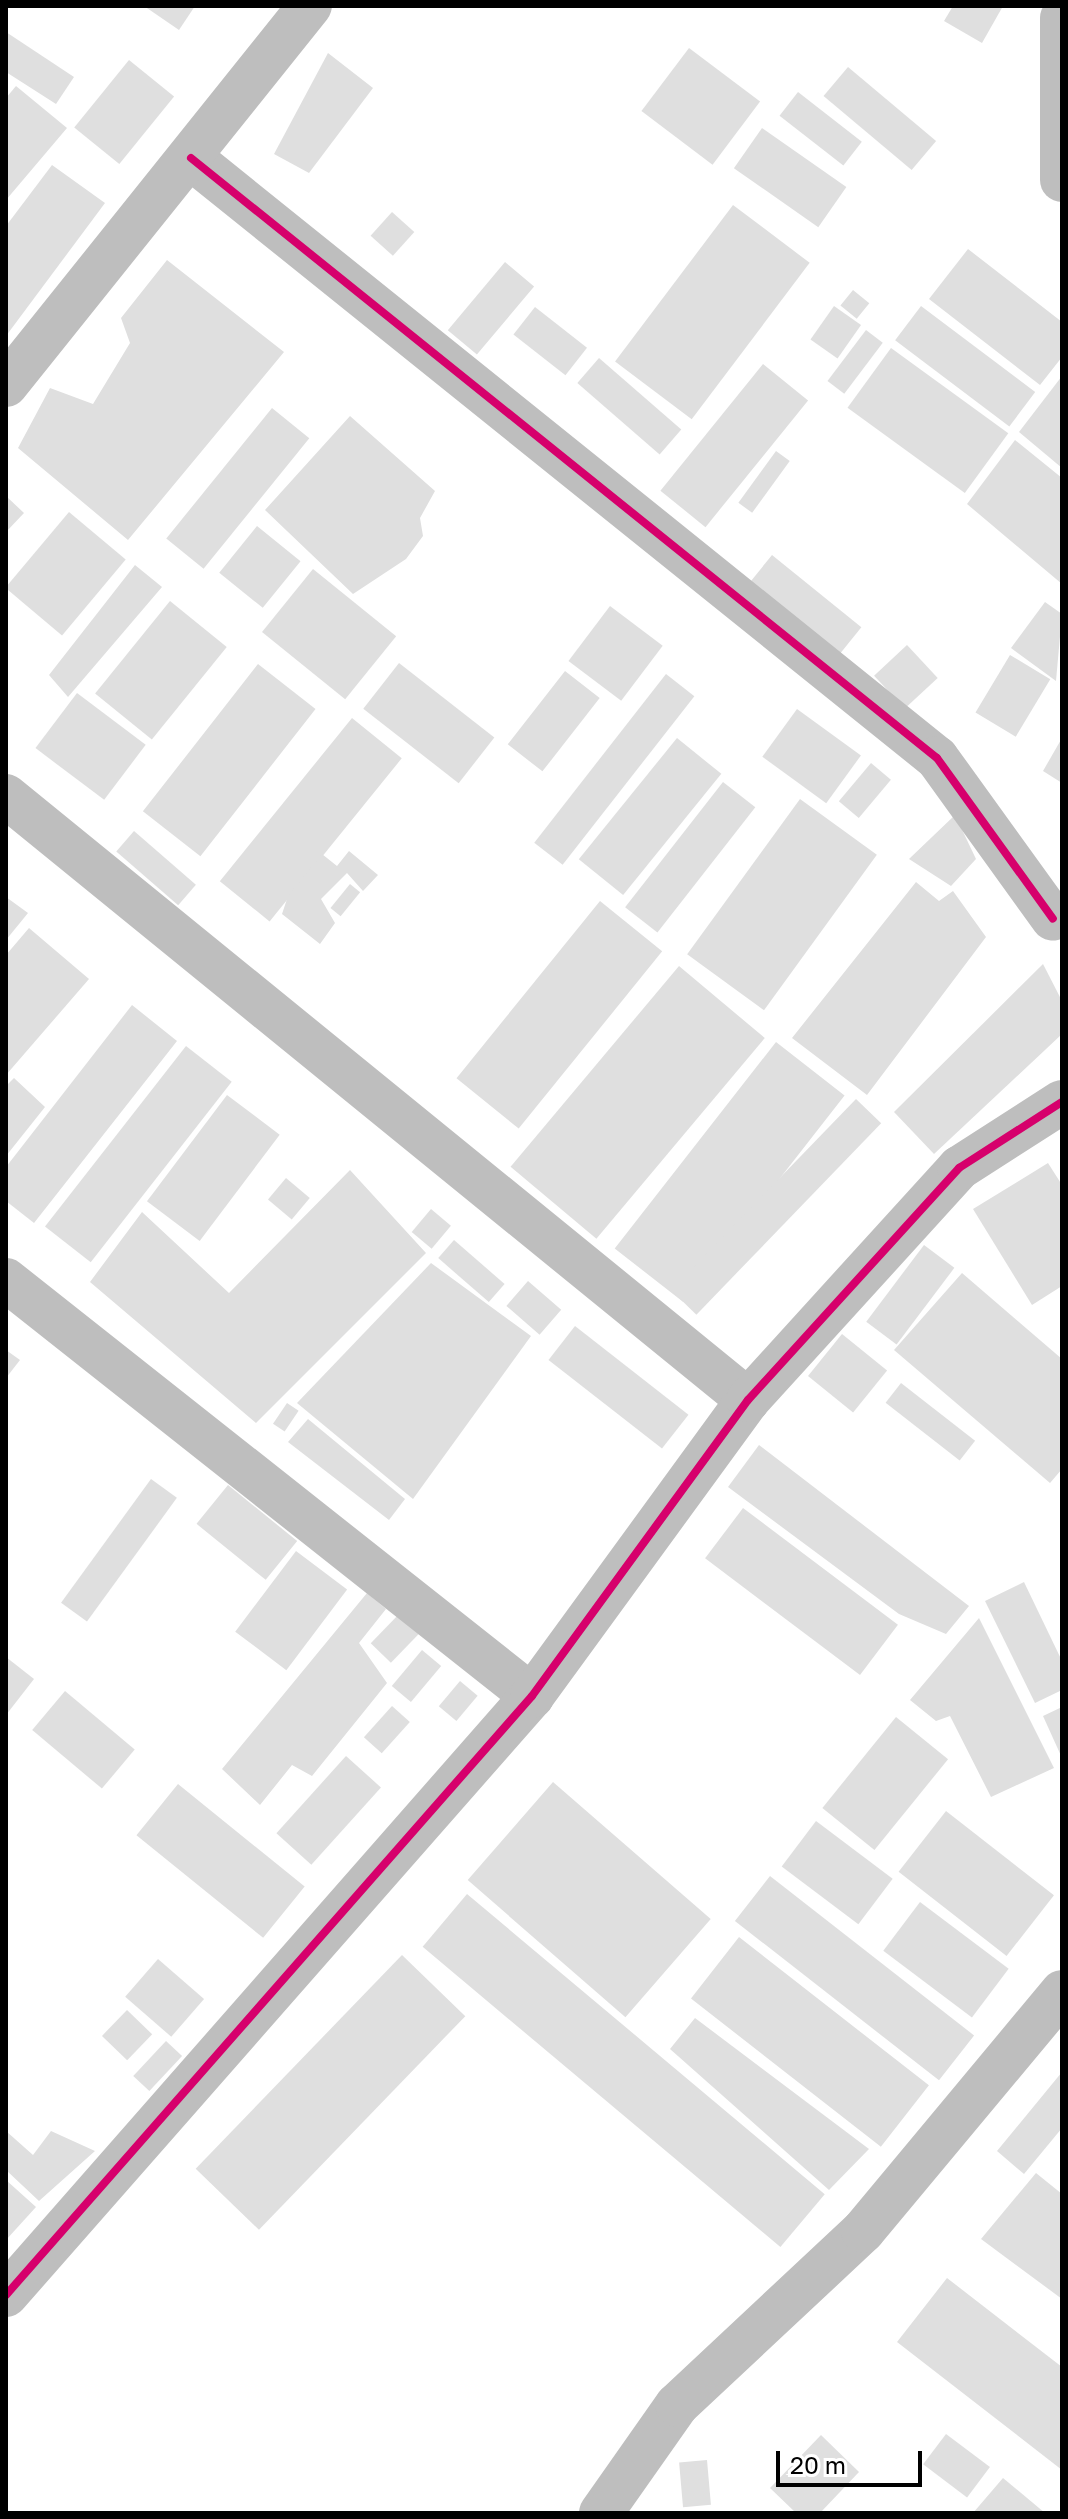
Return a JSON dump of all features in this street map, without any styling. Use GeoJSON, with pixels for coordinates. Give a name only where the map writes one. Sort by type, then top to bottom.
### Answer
{"type":"FeatureCollection","features":[{"type":"Feature","properties":{"kind":"street"},"geometry":{"type":"LineString","coordinates":[[6,385],[310,6]]}},
{"type":"Feature","properties":{"kind":"street"},"geometry":{"type":"LineString","coordinates":[[1062,18],[1062,180]]}},
{"type":"Feature","properties":{"kind":"street"},"geometry":{"type":"LineString","coordinates":[[191,158],[937,758],[1059,920]]}},
{"type":"Feature","properties":{"kind":"street"},"geometry":{"type":"LineString","coordinates":[[6,796],[748,1400]]}},
{"type":"Feature","properties":{"kind":"street"},"geometry":{"type":"LineString","coordinates":[[6,2295],[532,1696],[748,1400],[959,1168],[1062,1102]]}},
{"type":"Feature","properties":{"kind":"street"},"geometry":{"type":"LineString","coordinates":[[6,1280],[532,1696]]}},
{"type":"Feature","properties":{"kind":"street"},"geometry":{"type":"LineString","coordinates":[[601,2513],[677,2405],[863,2231],[1062,1992]]}},
{"type":"Feature","properties":{"kind":"building"},"geometry":{"type":"Polygon","coordinates":[[[144,6],[195,6],[179,30],[144,6]]]}},
{"type":"Feature","properties":{"kind":"building"},"geometry":{"type":"Polygon","coordinates":[[[953,6],[1003,6],[982,43],[944,21],[953,6]]]}},
{"type":"Feature","properties":{"kind":"building"},"geometry":{"type":"Polygon","coordinates":[[[6,32],[74,77],[56,104],[6,72],[6,32]]]}},
{"type":"Feature","properties":{"kind":"building"},"geometry":{"type":"Polygon","coordinates":[[[689,48],[760,102],[713,165],[641,111],[689,48]]]}},
{"type":"Feature","properties":{"kind":"building"},"geometry":{"type":"Polygon","coordinates":[[[328,53],[373,88],[309,173],[274,154],[328,53]]]}},
{"type":"Feature","properties":{"kind":"building"},"geometry":{"type":"Polygon","coordinates":[[[129,60],[174,97],[119,164],[74,128],[129,60]]]}},
{"type":"Feature","properties":{"kind":"building"},"geometry":{"type":"Polygon","coordinates":[[[848,67],[936,141],[912,170],[824,96],[848,67]]]}},
{"type":"Feature","properties":{"kind":"building"},"geometry":{"type":"Polygon","coordinates":[[[16,86],[67,128],[6,200],[6,98],[16,86]]]}},
{"type":"Feature","properties":{"kind":"building"},"geometry":{"type":"Polygon","coordinates":[[[798,92],[862,142],[843,166],[780,116],[798,92]]]}},
{"type":"Feature","properties":{"kind":"building"},"geometry":{"type":"Polygon","coordinates":[[[762,128],[846,187],[818,227],[734,168],[762,128]]]}},
{"type":"Feature","properties":{"kind":"building"},"geometry":{"type":"Polygon","coordinates":[[[52,165],[105,203],[6,336],[6,226],[52,165]]]}},
{"type":"Feature","properties":{"kind":"building"},"geometry":{"type":"Polygon","coordinates":[[[733,205],[810,263],[692,419],[615,362],[733,205]]]}},
{"type":"Feature","properties":{"kind":"building"},"geometry":{"type":"Polygon","coordinates":[[[392,212],[414,232],[393,256],[371,236],[392,212]]]}},
{"type":"Feature","properties":{"kind":"building"},"geometry":{"type":"Polygon","coordinates":[[[968,249],[1062,322],[1062,357],[1040,385],[929,299],[968,249]]]}},
{"type":"Feature","properties":{"kind":"building"},"geometry":{"type":"Polygon","coordinates":[[[167,260],[284,352],[128,540],[18,448],[50,388],[93,404],[130,343],[121,318],[167,260]]]}},
{"type":"Feature","properties":{"kind":"building"},"geometry":{"type":"Polygon","coordinates":[[[505,262],[534,286],[477,355],[448,330],[505,262]]]}},
{"type":"Feature","properties":{"kind":"building"},"geometry":{"type":"Polygon","coordinates":[[[853,290],[869,303],[857,319],[840,306],[853,290]]]}},
{"type":"Feature","properties":{"kind":"building"},"geometry":{"type":"Polygon","coordinates":[[[834,306],[861,325],[838,359],[810,340],[834,306]]]}},
{"type":"Feature","properties":{"kind":"building"},"geometry":{"type":"Polygon","coordinates":[[[921,306],[1035,392],[1009,426],[895,340],[921,306]]]}},
{"type":"Feature","properties":{"kind":"building"},"geometry":{"type":"Polygon","coordinates":[[[535,307],[587,348],[565,375],[513,335],[535,307]]]}},
{"type":"Feature","properties":{"kind":"building"},"geometry":{"type":"Polygon","coordinates":[[[866,330],[883,343],[844,394],[827,381],[866,330]]]}},
{"type":"Feature","properties":{"kind":"building"},"geometry":{"type":"Polygon","coordinates":[[[891,348],[1008,433],[965,493],[848,408],[891,348]]]}},
{"type":"Feature","properties":{"kind":"building"},"geometry":{"type":"Polygon","coordinates":[[[599,358],[681,430],[660,454],[577,383],[599,358]]]}},
{"type":"Feature","properties":{"kind":"building"},"geometry":{"type":"Polygon","coordinates":[[[763,364],[808,401],[705,527],[660,491],[763,364]]]}},
{"type":"Feature","properties":{"kind":"building"},"geometry":{"type":"Polygon","coordinates":[[[1062,376],[1062,468],[1019,432],[1062,376]]]}},
{"type":"Feature","properties":{"kind":"building"},"geometry":{"type":"Polygon","coordinates":[[[272,408],[309,438],[204,569],[166,539],[272,408]]]}},
{"type":"Feature","properties":{"kind":"building"},"geometry":{"type":"Polygon","coordinates":[[[350,416],[435,491],[420,518],[423,536],[406,559],[353,594],[265,510],[350,416]]]}},
{"type":"Feature","properties":{"kind":"building"},"geometry":{"type":"Polygon","coordinates":[[[1015,440],[1062,478],[1062,584],[967,504],[1015,440]]]}},
{"type":"Feature","properties":{"kind":"building"},"geometry":{"type":"Polygon","coordinates":[[[776,451],[790,461],[752,513],[738,503],[776,451]]]}},
{"type":"Feature","properties":{"kind":"building"},"geometry":{"type":"Polygon","coordinates":[[[6,496],[24,513],[6,532],[6,496]]]}},
{"type":"Feature","properties":{"kind":"building"},"geometry":{"type":"Polygon","coordinates":[[[69,512],[126,560],[62,635],[6,587],[69,512]]]}},
{"type":"Feature","properties":{"kind":"building"},"geometry":{"type":"Polygon","coordinates":[[[257,526],[301,561],[263,608],[219,573],[257,526]]]}},
{"type":"Feature","properties":{"kind":"building"},"geometry":{"type":"Polygon","coordinates":[[[772,555],[861,627],[834,661],[745,588],[772,555]]]}},
{"type":"Feature","properties":{"kind":"building"},"geometry":{"type":"Polygon","coordinates":[[[135,565],[162,587],[68,697],[49,675],[135,565]]]}},
{"type":"Feature","properties":{"kind":"building"},"geometry":{"type":"Polygon","coordinates":[[[313,569],[396,636],[345,699],[262,632],[313,569]]]}},
{"type":"Feature","properties":{"kind":"building"},"geometry":{"type":"Polygon","coordinates":[[[170,601],[227,647],[152,739],[95,693],[170,601]]]}},
{"type":"Feature","properties":{"kind":"building"},"geometry":{"type":"Polygon","coordinates":[[[1045,602],[1062,614],[1056,681],[1011,648],[1045,602]]]}},
{"type":"Feature","properties":{"kind":"building"},"geometry":{"type":"Polygon","coordinates":[[[610,606],[663,646],[621,701],[568,661],[610,606]]]}},
{"type":"Feature","properties":{"kind":"building"},"geometry":{"type":"Polygon","coordinates":[[[907,645],[938,678],[905,709],[874,676],[907,645]]]}},
{"type":"Feature","properties":{"kind":"building"},"geometry":{"type":"Polygon","coordinates":[[[1010,655],[1050,679],[1016,737],[975,712],[1010,655]]]}},
{"type":"Feature","properties":{"kind":"building"},"geometry":{"type":"Polygon","coordinates":[[[399,663],[494,737],[459,783],[363,709],[399,663]]]}},
{"type":"Feature","properties":{"kind":"building"},"geometry":{"type":"Polygon","coordinates":[[[258,664],[316,709],[200,856],[143,811],[258,664]]]}},
{"type":"Feature","properties":{"kind":"building"},"geometry":{"type":"Polygon","coordinates":[[[565,671],[600,698],[542,771],[508,744],[565,671]]]}},
{"type":"Feature","properties":{"kind":"building"},"geometry":{"type":"Polygon","coordinates":[[[666,674],[694,696],[563,865],[534,843],[666,674]]]}},
{"type":"Feature","properties":{"kind":"building"},"geometry":{"type":"Polygon","coordinates":[[[77,693],[146,745],[104,800],[35,748],[77,693]]]}},
{"type":"Feature","properties":{"kind":"building"},"geometry":{"type":"Polygon","coordinates":[[[797,709],[861,755],[826,803],[762,757],[797,709]]]}},
{"type":"Feature","properties":{"kind":"building"},"geometry":{"type":"Polygon","coordinates":[[[352,718],[402,758],[270,921],[220,881],[352,718]]]}},
{"type":"Feature","properties":{"kind":"building"},"geometry":{"type":"Polygon","coordinates":[[[677,738],[721,774],[623,895],[579,859],[677,738]]]}},
{"type":"Feature","properties":{"kind":"building"},"geometry":{"type":"Polygon","coordinates":[[[1062,738],[1062,783],[1043,771],[1062,738]]]}},
{"type":"Feature","properties":{"kind":"building"},"geometry":{"type":"Polygon","coordinates":[[[871,763],[891,780],[859,818],[839,801],[871,763]]]}},
{"type":"Feature","properties":{"kind":"building"},"geometry":{"type":"Polygon","coordinates":[[[723,782],[755,807],[657,933],[625,907],[723,782]]]}},
{"type":"Feature","properties":{"kind":"building"},"geometry":{"type":"Polygon","coordinates":[[[800,799],[877,855],[764,1010],[687,954],[800,799]]]}},
{"type":"Feature","properties":{"kind":"building"},"geometry":{"type":"Polygon","coordinates":[[[955,815],[976,859],[951,886],[909,859],[955,815]]]}},
{"type":"Feature","properties":{"kind":"building"},"geometry":{"type":"Polygon","coordinates":[[[134,831],[196,885],[178,905],[116,851],[134,831]]]}},
{"type":"Feature","properties":{"kind":"building"},"geometry":{"type":"Polygon","coordinates":[[[349,851],[378,875],[363,891],[347,873],[321,899],[335,923],[320,944],[282,914],[288,896],[322,854],[337,866],[349,851]]]}},
{"type":"Feature","properties":{"kind":"building"},"geometry":{"type":"Polygon","coordinates":[[[916,882],[939,901],[953,891],[986,937],[867,1095],[792,1038],[916,882]]]}},
{"type":"Feature","properties":{"kind":"building"},"geometry":{"type":"Polygon","coordinates":[[[350,884],[360,892],[341,916],[330,908],[350,884]]]}},
{"type":"Feature","properties":{"kind":"building"},"geometry":{"type":"Polygon","coordinates":[[[6,897],[28,913],[6,940],[6,897]]]}},
{"type":"Feature","properties":{"kind":"building"},"geometry":{"type":"Polygon","coordinates":[[[600,901],[662,951],[519,1129],[457,1078],[600,901]]]}},
{"type":"Feature","properties":{"kind":"building"},"geometry":{"type":"Polygon","coordinates":[[[29,928],[89,979],[6,1075],[6,955],[29,928]]]}},
{"type":"Feature","properties":{"kind":"building"},"geometry":{"type":"Polygon","coordinates":[[[1043,964],[1062,1001],[1062,1034],[934,1154],[894,1112],[1043,964]]]}},
{"type":"Feature","properties":{"kind":"building"},"geometry":{"type":"Polygon","coordinates":[[[679,966],[765,1038],[596,1239],[511,1167],[679,966]]]}},
{"type":"Feature","properties":{"kind":"building"},"geometry":{"type":"Polygon","coordinates":[[[132,1005],[177,1041],[34,1223],[6,1201],[6,1167],[132,1005]]]}},
{"type":"Feature","properties":{"kind":"building"},"geometry":{"type":"Polygon","coordinates":[[[776,1042],[845,1096],[683,1302],[615,1248],[776,1042]]]}},
{"type":"Feature","properties":{"kind":"building"},"geometry":{"type":"Polygon","coordinates":[[[186,1046],[232,1082],[91,1262],[45,1226],[186,1046]]]}},
{"type":"Feature","properties":{"kind":"building"},"geometry":{"type":"Polygon","coordinates":[[[14,1078],[45,1107],[6,1156],[6,1086],[14,1078]]]}},
{"type":"Feature","properties":{"kind":"building"},"geometry":{"type":"Polygon","coordinates":[[[227,1095],[280,1135],[200,1241],[147,1201],[227,1095]]]}},
{"type":"Feature","properties":{"kind":"building"},"geometry":{"type":"Polygon","coordinates":[[[856,1099],[881,1123],[696,1315],[671,1290],[856,1099]]]}},
{"type":"Feature","properties":{"kind":"building"},"geometry":{"type":"Polygon","coordinates":[[[1048,1163],[1062,1185],[1062,1286],[1032,1305],[973,1209],[1048,1163]]]}},
{"type":"Feature","properties":{"kind":"building"},"geometry":{"type":"Polygon","coordinates":[[[350,1170],[426,1253],[256,1423],[90,1282],[142,1212],[229,1293],[350,1170]]]}},
{"type":"Feature","properties":{"kind":"building"},"geometry":{"type":"Polygon","coordinates":[[[286,1178],[310,1198],[292,1219],[268,1199],[286,1178]]]}},
{"type":"Feature","properties":{"kind":"building"},"geometry":{"type":"Polygon","coordinates":[[[431,1209],[451,1226],[432,1249],[412,1232],[431,1209]]]}},
{"type":"Feature","properties":{"kind":"building"},"geometry":{"type":"Polygon","coordinates":[[[454,1240],[505,1284],[489,1302],[438,1258],[454,1240]]]}},
{"type":"Feature","properties":{"kind":"building"},"geometry":{"type":"Polygon","coordinates":[[[924,1245],[954,1268],[897,1345],[866,1322],[924,1245]]]}},
{"type":"Feature","properties":{"kind":"building"},"geometry":{"type":"Polygon","coordinates":[[[431,1263],[531,1336],[413,1499],[297,1403],[431,1263]]]}},
{"type":"Feature","properties":{"kind":"building"},"geometry":{"type":"Polygon","coordinates":[[[962,1273],[1062,1359],[1062,1469],[1050,1483],[894,1350],[962,1273]]]}},
{"type":"Feature","properties":{"kind":"building"},"geometry":{"type":"Polygon","coordinates":[[[528,1281],[561,1310],[540,1335],[506,1306],[528,1281]]]}},
{"type":"Feature","properties":{"kind":"building"},"geometry":{"type":"Polygon","coordinates":[[[575,1326],[688,1415],[662,1449],[549,1360],[575,1326]]]}},
{"type":"Feature","properties":{"kind":"building"},"geometry":{"type":"Polygon","coordinates":[[[842,1334],[887,1371],[853,1412],[808,1376],[842,1334]]]}},
{"type":"Feature","properties":{"kind":"building"},"geometry":{"type":"Polygon","coordinates":[[[6,1350],[20,1360],[6,1378],[6,1350]]]}},
{"type":"Feature","properties":{"kind":"building"},"geometry":{"type":"Polygon","coordinates":[[[901,1383],[975,1441],[960,1461],[886,1403],[901,1383]]]}},
{"type":"Feature","properties":{"kind":"building"},"geometry":{"type":"Polygon","coordinates":[[[287,1403],[299,1411],[285,1432],[273,1424],[287,1403]]]}},
{"type":"Feature","properties":{"kind":"building"},"geometry":{"type":"Polygon","coordinates":[[[308,1419],[405,1499],[389,1520],[288,1442],[308,1419]]]}},
{"type":"Feature","properties":{"kind":"building"},"geometry":{"type":"Polygon","coordinates":[[[759,1445],[969,1606],[946,1634],[899,1614],[728,1487],[759,1445]]]}},
{"type":"Feature","properties":{"kind":"building"},"geometry":{"type":"Polygon","coordinates":[[[151,1479],[177,1498],[87,1622],[61,1603],[151,1479]]]}},
{"type":"Feature","properties":{"kind":"building"},"geometry":{"type":"Polygon","coordinates":[[[228,1485],[297,1541],[266,1580],[197,1524],[228,1485]]]}},
{"type":"Feature","properties":{"kind":"building"},"geometry":{"type":"Polygon","coordinates":[[[743,1508],[898,1625],[860,1675],[705,1558],[743,1508]]]}},
{"type":"Feature","properties":{"kind":"building"},"geometry":{"type":"Polygon","coordinates":[[[296,1551],[347,1590],[286,1670],[235,1632],[296,1551]]]}},
{"type":"Feature","properties":{"kind":"building"},"geometry":{"type":"Polygon","coordinates":[[[1024,1582],[1062,1661],[1062,1690],[1035,1703],[985,1601],[1024,1582]]]}},
{"type":"Feature","properties":{"kind":"building"},"geometry":{"type":"Polygon","coordinates":[[[367,1593],[386,1609],[359,1643],[387,1683],[312,1776],[292,1765],[260,1805],[222,1769],[367,1593]]]}},
{"type":"Feature","properties":{"kind":"building"},"geometry":{"type":"Polygon","coordinates":[[[402,1611],[422,1630],[391,1663],[371,1643],[402,1611]]]}},
{"type":"Feature","properties":{"kind":"building"},"geometry":{"type":"Polygon","coordinates":[[[979,1618],[1054,1768],[991,1797],[950,1716],[936,1721],[910,1700],[979,1618]]]}},
{"type":"Feature","properties":{"kind":"building"},"geometry":{"type":"Polygon","coordinates":[[[422,1650],[441,1666],[411,1702],[392,1686],[422,1650]]]}},
{"type":"Feature","properties":{"kind":"building"},"geometry":{"type":"Polygon","coordinates":[[[6,1657],[34,1679],[6,1715],[6,1657]]]}},
{"type":"Feature","properties":{"kind":"building"},"geometry":{"type":"Polygon","coordinates":[[[460,1681],[478,1696],[456,1721],[439,1706],[460,1681]]]}},
{"type":"Feature","properties":{"kind":"building"},"geometry":{"type":"Polygon","coordinates":[[[65,1691],[135,1749],[102,1789],[32,1730],[65,1691]]]}},
{"type":"Feature","properties":{"kind":"building"},"geometry":{"type":"Polygon","coordinates":[[[392,1706],[410,1722],[382,1753],[364,1737],[392,1706]]]}},
{"type":"Feature","properties":{"kind":"building"},"geometry":{"type":"Polygon","coordinates":[[[1062,1707],[1062,1758],[1043,1716],[1062,1707]]]}},
{"type":"Feature","properties":{"kind":"building"},"geometry":{"type":"Polygon","coordinates":[[[896,1717],[948,1759],[874,1850],[822,1808],[896,1717]]]}},
{"type":"Feature","properties":{"kind":"building"},"geometry":{"type":"Polygon","coordinates":[[[346,1756],[381,1787],[311,1865],[276,1833],[346,1756]]]}},
{"type":"Feature","properties":{"kind":"building"},"geometry":{"type":"Polygon","coordinates":[[[553,1782],[711,1919],[625,2017],[468,1880],[553,1782]]]}},
{"type":"Feature","properties":{"kind":"building"},"geometry":{"type":"Polygon","coordinates":[[[178,1784],[305,1887],[263,1938],[136,1835],[178,1784]]]}},
{"type":"Feature","properties":{"kind":"building"},"geometry":{"type":"Polygon","coordinates":[[[946,1811],[1054,1895],[1007,1956],[899,1872],[946,1811]]]}},
{"type":"Feature","properties":{"kind":"building"},"geometry":{"type":"Polygon","coordinates":[[[816,1821],[893,1879],[858,1924],[782,1867],[816,1821]]]}},
{"type":"Feature","properties":{"kind":"building"},"geometry":{"type":"Polygon","coordinates":[[[770,1876],[974,2035],[939,2080],[735,1921],[770,1876]]]}},
{"type":"Feature","properties":{"kind":"building"},"geometry":{"type":"Polygon","coordinates":[[[467,1894],[825,2194],[780,2247],[423,1947],[467,1894]]]}},
{"type":"Feature","properties":{"kind":"building"},"geometry":{"type":"Polygon","coordinates":[[[920,1902],[1009,1969],[972,2018],[883,1951],[920,1902]]]}},
{"type":"Feature","properties":{"kind":"building"},"geometry":{"type":"Polygon","coordinates":[[[739,1937],[929,2085],[881,2147],[691,1998],[739,1937]]]}},
{"type":"Feature","properties":{"kind":"building"},"geometry":{"type":"Polygon","coordinates":[[[402,1955],[465,2016],[259,2230],[196,2169],[402,1955]]]}},
{"type":"Feature","properties":{"kind":"building"},"geometry":{"type":"Polygon","coordinates":[[[158,1959],[204,1999],[171,2037],[125,1997],[158,1959]]]}},
{"type":"Feature","properties":{"kind":"building"},"geometry":{"type":"Polygon","coordinates":[[[127,2010],[152,2034],[127,2060],[102,2036],[127,2010]]]}},
{"type":"Feature","properties":{"kind":"building"},"geometry":{"type":"Polygon","coordinates":[[[695,2018],[869,2149],[829,2190],[670,2049],[695,2018]]]}},
{"type":"Feature","properties":{"kind":"building"},"geometry":{"type":"Polygon","coordinates":[[[166,2041],[182,2056],[149,2091],[133,2076],[166,2041]]]}},
{"type":"Feature","properties":{"kind":"building"},"geometry":{"type":"Polygon","coordinates":[[[1062,2072],[1062,2128],[1024,2174],[997,2151],[1062,2072]]]}},
{"type":"Feature","properties":{"kind":"building"},"geometry":{"type":"Polygon","coordinates":[[[6,2131],[33,2155],[51,2131],[95,2151],[39,2201],[6,2170],[6,2131]]]}},
{"type":"Feature","properties":{"kind":"building"},"geometry":{"type":"Polygon","coordinates":[[[1036,2173],[1062,2194],[1062,2299],[981,2239],[1036,2173]]]}},
{"type":"Feature","properties":{"kind":"building"},"geometry":{"type":"Polygon","coordinates":[[[6,2180],[36,2207],[6,2240],[6,2180]]]}},
{"type":"Feature","properties":{"kind":"building"},"geometry":{"type":"Polygon","coordinates":[[[947,2278],[1062,2367],[1062,2470],[897,2342],[947,2278]]]}},
{"type":"Feature","properties":{"kind":"building"},"geometry":{"type":"Polygon","coordinates":[[[946,2434],[990,2467],[967,2497],[923,2464],[946,2434]]]}},
{"type":"Feature","properties":{"kind":"building"},"geometry":{"type":"Polygon","coordinates":[[[821,2435],[859,2472],[820,2513],[796,2513],[770,2488],[821,2435]]]}},
{"type":"Feature","properties":{"kind":"building"},"geometry":{"type":"Polygon","coordinates":[[[707,2460],[711,2505],[683,2507],[679,2462],[707,2460]]]}},
{"type":"Feature","properties":{"kind":"building"},"geometry":{"type":"Polygon","coordinates":[[[1003,2478],[1045,2513],[973,2513],[1003,2478]]]}},
{"type":"Feature","properties":{"kind":"cycle path"},"geometry":{"type":"LineString","coordinates":[[191,158],[937,758],[1053,919]]}},
{"type":"Feature","properties":{"kind":"cycle path"},"geometry":{"type":"LineString","coordinates":[[6,2295],[532,1696],[748,1400],[959,1168],[1062,1102]]}}]}
